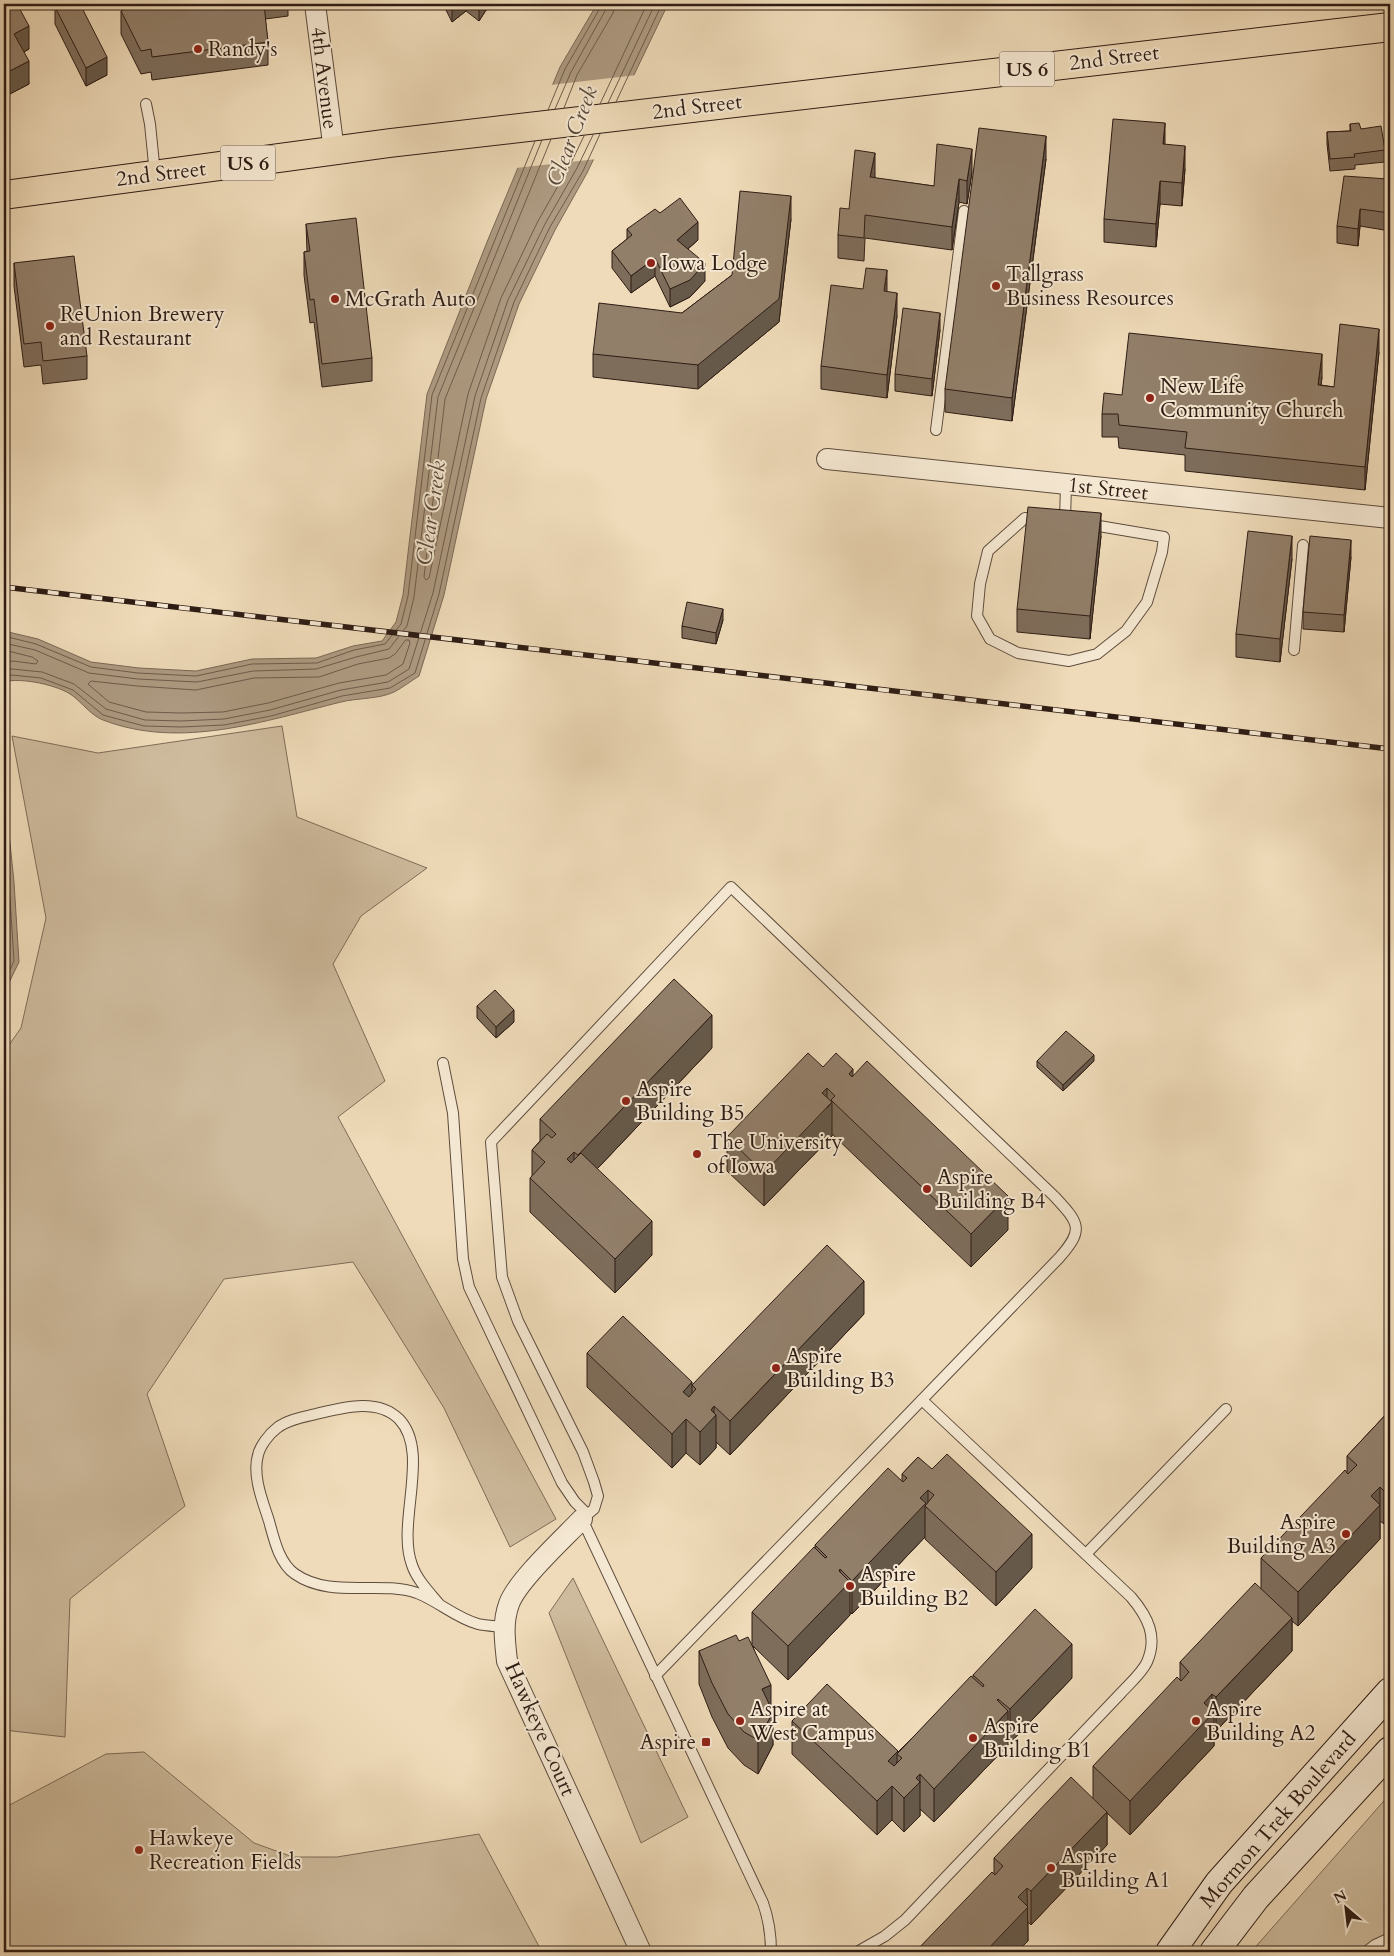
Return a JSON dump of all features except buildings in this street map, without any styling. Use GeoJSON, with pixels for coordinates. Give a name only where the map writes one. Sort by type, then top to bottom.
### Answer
{"type":"FeatureCollection","features":[{"type":"Feature","properties":{"kind":"main road","name":"2nd Street"},"geometry":{"type":"LineString","coordinates":[[4,194],[334,151],[1390,27]]}},
{"type":"Feature","properties":{"kind":"main road","name":"Mormon Trek Boulevard"},"geometry":{"type":"LineString","coordinates":[[1170,1952],[1219,1883],[1390,1692]]}},
{"type":"Feature","properties":{"kind":"main road","name":"Mormon Trek Boulevard"},"geometry":{"type":"LineString","coordinates":[[1214,1952],[1256,1897],[1390,1751]]}},
{"type":"Feature","properties":{"kind":"street","name":"4th Avenue"},"geometry":{"type":"LineString","coordinates":[[315,4],[334,151]]}},
{"type":"Feature","properties":{"kind":"street","name":"1st Street"},"geometry":{"type":"LineString","coordinates":[[826,459],[1390,518]]}},
{"type":"Feature","properties":{"kind":"street","name":"Hawkeye Court"},"geometry":{"type":"LineString","coordinates":[[584,1516],[523,1582],[509,1603],[504,1627],[507,1661],[641,1952]]}},
{"type":"Feature","properties":{"kind":"lane"},"geometry":{"type":"LineString","coordinates":[[146,104],[155,175]]}},
{"type":"Feature","properties":{"kind":"lane"},"geometry":{"type":"LineString","coordinates":[[936,430],[964,211]]}},
{"type":"Feature","properties":{"kind":"lane"},"geometry":{"type":"LineString","coordinates":[[1065,521],[1066,484]]}},
{"type":"Feature","properties":{"kind":"lane"},"geometry":{"type":"LineString","coordinates":[[1025,518],[1065,521],[1164,537],[1162,552],[1147,602],[1126,631],[1097,654],[1069,661],[1018,653],[990,638],[977,616],[980,584],[988,551],[1025,518]]}},
{"type":"Feature","properties":{"kind":"lane"},"geometry":{"type":"LineString","coordinates":[[1294,650],[1303,545]]}},
{"type":"Feature","properties":{"kind":"lane"},"geometry":{"type":"LineString","coordinates":[[584,1516],[594,1509],[598,1496],[594,1482],[583,1452],[518,1321],[502,1277],[491,1142],[731,887],[1054,1196],[1074,1220],[1077,1230],[1072,1243],[655,1676]]}},
{"type":"Feature","properties":{"kind":"lane"},"geometry":{"type":"LineString","coordinates":[[443,1063],[453,1113],[463,1259],[469,1288],[562,1483],[584,1516],[655,1676],[763,1903],[769,1920],[771,1952]]}},
{"type":"Feature","properties":{"kind":"lane"},"geometry":{"type":"LineString","coordinates":[[857,1952],[886,1936],[905,1920],[1121,1693],[1146,1664],[1151,1648],[1150,1631],[1145,1613],[1132,1598],[922,1400]]}},
{"type":"Feature","properties":{"kind":"lane"},"geometry":{"type":"LineString","coordinates":[[440,1605],[417,1576],[411,1564],[407,1537],[412,1443],[404,1425],[397,1417],[387,1411],[376,1408],[362,1406],[346,1407],[294,1420],[277,1427],[267,1438],[258,1454],[256,1467],[263,1502],[279,1554],[294,1574],[312,1582],[336,1587],[404,1590],[418,1593],[440,1605],[478,1624],[504,1627]]}},
{"type":"Feature","properties":{"kind":"lane"},"geometry":{"type":"LineString","coordinates":[[1086,1554],[1226,1409]]}},
{"type":"Feature","properties":{"kind":"lane"},"geometry":{"type":"LineString","coordinates":[[1366,1952],[1375,1945],[1390,1938]]}},
{"type":"Feature","properties":{"kind":"shaded area"},"geometry":{"type":"Polygon","coordinates":[[[282,726],[297,817],[427,868],[361,916],[333,964],[385,1081],[338,1117],[556,1519],[510,1547],[444,1408],[353,1262],[224,1279],[147,1394],[185,1506],[70,1599],[65,1737],[4,1730],[4,1052],[21,1028],[46,918],[12,736],[98,753],[282,726]]]}},
{"type":"Feature","properties":{"kind":"shaded area"},"geometry":{"type":"Polygon","coordinates":[[[573,1578],[688,1817],[641,1843],[549,1613],[573,1578]]]}},
{"type":"Feature","properties":{"kind":"shaded area","name":"Hawkeye Recreation Fields"},"geometry":{"type":"Polygon","coordinates":[[[144,1752],[254,1843],[293,1857],[337,1857],[479,1834],[542,1952],[4,1952],[4,1808],[106,1754],[144,1752]]]}},
{"type":"Feature","properties":{"kind":"shaded area"},"geometry":{"type":"Polygon","coordinates":[[[1390,1794],[1390,1952],[1251,1952],[1390,1794]]]}},
{"type":"Feature","properties":{"kind":"water","name":"Clear Creek"},"geometry":{"type":"Polygon","coordinates":[[[597,4],[668,4],[587,173],[555,230],[519,304],[486,399],[444,595],[419,676],[397,690],[382,696],[341,702],[252,724],[192,732],[162,733],[132,729],[103,720],[73,696],[59,688],[29,681],[4,682],[4,631],[38,639],[91,662],[139,668],[196,671],[252,659],[316,658],[353,646],[382,641],[396,622],[403,595],[427,394],[487,242],[560,67],[597,4]]]}},
{"type":"Feature","properties":{"kind":"water"},"geometry":{"type":"Polygon","coordinates":[[[4,806],[7,814],[14,882],[19,962],[4,993],[4,806]]]}},
{"type":"Feature","properties":{"kind":"pier"},"geometry":{"type":"Polygon","coordinates":[[[637,75],[597,159],[516,168],[550,85],[637,75]]]}},
{"type":"Feature","properties":{"kind":"railway"},"geometry":{"type":"LineString","coordinates":[[4,587],[1390,749]]}},
{"type":"Feature","properties":{"kind":"place","name":"Randy's"},"geometry":{"type":"Point","coordinates":[198,49]}},
{"type":"Feature","properties":{"kind":"place","name":"Iowa Lodge"},"geometry":{"type":"Point","coordinates":[651,263]}},
{"type":"Feature","properties":{"kind":"place","name":"Tallgrass Business Resources"},"geometry":{"type":"Point","coordinates":[996,286]}},
{"type":"Feature","properties":{"kind":"place","name":"McGrath Auto"},"geometry":{"type":"Point","coordinates":[335,299]}},
{"type":"Feature","properties":{"kind":"place","name":"ReUnion Brewery and Restaurant"},"geometry":{"type":"Point","coordinates":[50,326]}},
{"type":"Feature","properties":{"kind":"place","name":"New Life Community Church"},"geometry":{"type":"Point","coordinates":[1150,398]}},
{"type":"Feature","properties":{"kind":"place","name":"Aspire Building B5"},"geometry":{"type":"Point","coordinates":[626,1101]}},
{"type":"Feature","properties":{"kind":"place","name":"The University of Iowa"},"geometry":{"type":"Point","coordinates":[697,1154]}},
{"type":"Feature","properties":{"kind":"place","name":"Aspire Building B4"},"geometry":{"type":"Point","coordinates":[927,1189]}},
{"type":"Feature","properties":{"kind":"place","name":"Aspire Building B3"},"geometry":{"type":"Point","coordinates":[776,1368]}},
{"type":"Feature","properties":{"kind":"place","name":"Aspire Building A3"},"geometry":{"type":"Point","coordinates":[1346,1534]}},
{"type":"Feature","properties":{"kind":"place","name":"Aspire Building B2"},"geometry":{"type":"Point","coordinates":[850,1586]}},
{"type":"Feature","properties":{"kind":"place","name":"Aspire at West Campus"},"geometry":{"type":"Point","coordinates":[740,1721]}},
{"type":"Feature","properties":{"kind":"place","name":"Aspire Building A2"},"geometry":{"type":"Point","coordinates":[1196,1721]}},
{"type":"Feature","properties":{"kind":"place","name":"Aspire Building B1"},"geometry":{"type":"Point","coordinates":[973,1738]}},
{"type":"Feature","properties":{"kind":"place","name":"Aspire"},"geometry":{"type":"Point","coordinates":[706,1742]}},
{"type":"Feature","properties":{"kind":"place","name":"Hawkeye Recreation Fields"},"geometry":{"type":"Point","coordinates":[139,1850]}},
{"type":"Feature","properties":{"kind":"place","name":"Aspire Building A1"},"geometry":{"type":"Point","coordinates":[1051,1868]}}]}
